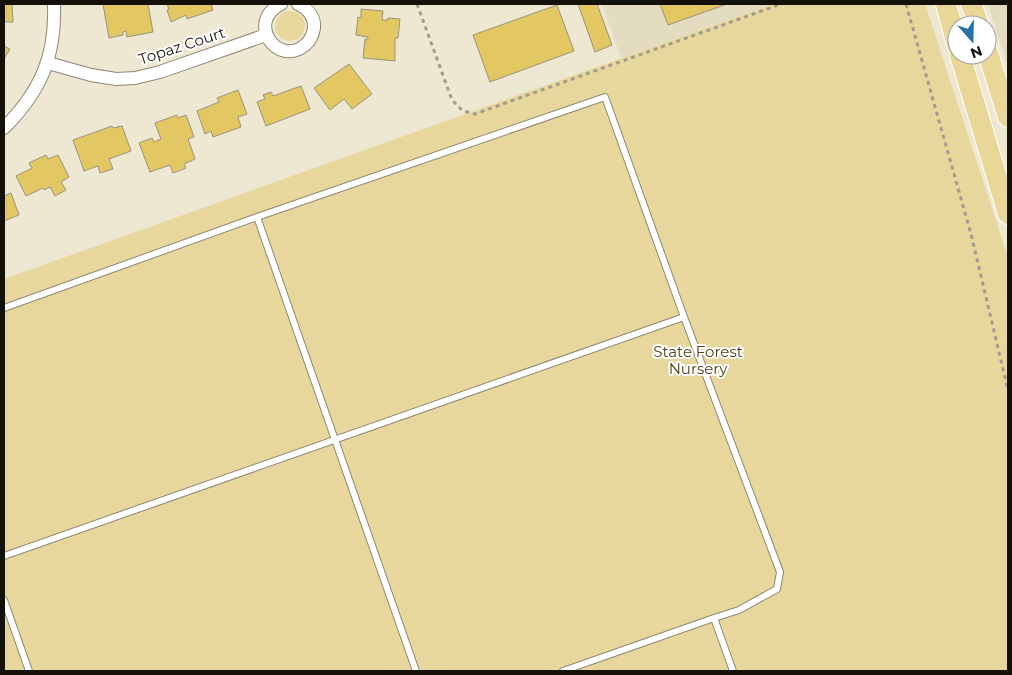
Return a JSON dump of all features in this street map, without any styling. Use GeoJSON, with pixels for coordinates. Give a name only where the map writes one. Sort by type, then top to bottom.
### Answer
{"type":"FeatureCollection","features":[{"type":"Feature","properties":{"kind":"main road"},"geometry":{"type":"LineString","coordinates":[[963,65],[1008,214]]}},
{"type":"Feature","properties":{"kind":"main road"},"geometry":{"type":"LineString","coordinates":[[992,65],[1008,117]]}},
{"type":"Feature","properties":{"kind":"street"},"geometry":{"type":"LineString","coordinates":[[4,128],[22,110],[48,63],[52,42],[54,4]]}},
{"type":"Feature","properties":{"kind":"street"},"geometry":{"type":"LineString","coordinates":[[282,4],[270,12],[266,19],[265,27],[266,35],[270,42],[276,48],[284,51],[293,51],[301,48],[308,44],[312,36],[313,20],[310,13],[298,4]]}},
{"type":"Feature","properties":{"kind":"street","name":"Topaz Court"},"geometry":{"type":"LineString","coordinates":[[48,63],[91,75],[116,79],[135,78],[160,72],[266,35]]}},
{"type":"Feature","properties":{"kind":"lane"},"geometry":{"type":"LineString","coordinates":[[4,308],[257,217],[605,97],[684,316],[780,572],[777,589],[739,610],[563,671]]}},
{"type":"Feature","properties":{"kind":"lane"},"geometry":{"type":"LineString","coordinates":[[257,217],[416,671]]}},
{"type":"Feature","properties":{"kind":"lane"},"geometry":{"type":"LineString","coordinates":[[4,556],[684,316]]}},
{"type":"Feature","properties":{"kind":"lane"},"geometry":{"type":"LineString","coordinates":[[4,600],[29,671]]}},
{"type":"Feature","properties":{"kind":"lane"},"geometry":{"type":"LineString","coordinates":[[714,618],[733,671]]}},
{"type":"Feature","properties":{"kind":"path"},"geometry":{"type":"LineString","coordinates":[[417,4],[452,100],[463,111],[475,114],[781,4]]}},
{"type":"Feature","properties":{"kind":"path"},"geometry":{"type":"LineString","coordinates":[[906,4],[972,234],[1008,390]]}},
{"type":"Feature","properties":{"kind":"shaded area"},"geometry":{"type":"Polygon","coordinates":[[[602,4],[773,4],[621,58],[602,4]]]}},
{"type":"Feature","properties":{"kind":"shaded area"},"geometry":{"type":"Polygon","coordinates":[[[988,4],[1008,4],[1008,68],[997,33],[997,15],[991,15],[988,4]]]}},
{"type":"Feature","properties":{"kind":"green space","name":"State Forest Nursery"},"geometry":{"type":"Polygon","coordinates":[[[773,4],[925,4],[1008,257],[1008,671],[4,671],[4,279],[773,4]]]}},
{"type":"Feature","properties":{"kind":"green space"},"geometry":{"type":"Polygon","coordinates":[[[290,11],[301,15],[305,26],[301,37],[290,41],[279,37],[275,26],[279,15],[290,11]]]}},
{"type":"Feature","properties":{"kind":"building"},"geometry":{"type":"Polygon","coordinates":[[[4,4],[12,4],[13,22],[4,22],[4,4]]]}},
{"type":"Feature","properties":{"kind":"building"},"geometry":{"type":"Polygon","coordinates":[[[103,4],[148,4],[153,32],[127,37],[126,31],[123,32],[123,35],[109,38],[103,4]]]}},
{"type":"Feature","properties":{"kind":"building"},"geometry":{"type":"Polygon","coordinates":[[[167,4],[211,4],[213,10],[187,19],[186,15],[171,22],[167,4]]]}},
{"type":"Feature","properties":{"kind":"building"},"geometry":{"type":"Polygon","coordinates":[[[578,4],[597,4],[612,45],[595,52],[578,4]]]}},
{"type":"Feature","properties":{"kind":"building"},"geometry":{"type":"Polygon","coordinates":[[[660,4],[727,4],[668,25],[660,4]]]}},
{"type":"Feature","properties":{"kind":"building"},"geometry":{"type":"Polygon","coordinates":[[[557,5],[574,51],[490,82],[473,35],[557,5]]]}},
{"type":"Feature","properties":{"kind":"building"},"geometry":{"type":"Polygon","coordinates":[[[361,9],[383,11],[382,20],[388,20],[388,18],[400,19],[398,38],[395,38],[395,61],[363,58],[365,39],[368,39],[368,37],[356,35],[358,17],[361,18],[361,9]]]}},
{"type":"Feature","properties":{"kind":"building"},"geometry":{"type":"Polygon","coordinates":[[[4,46],[10,49],[4,59],[4,46]]]}},
{"type":"Feature","properties":{"kind":"building"},"geometry":{"type":"Polygon","coordinates":[[[349,64],[372,94],[352,109],[344,99],[330,110],[314,88],[349,64]]]}},
{"type":"Feature","properties":{"kind":"building"},"geometry":{"type":"Polygon","coordinates":[[[301,86],[310,109],[266,126],[257,102],[265,99],[263,95],[271,92],[273,96],[301,86]]]}},
{"type":"Feature","properties":{"kind":"building"},"geometry":{"type":"Polygon","coordinates":[[[238,90],[247,114],[238,117],[241,127],[213,137],[211,131],[205,134],[197,111],[219,102],[217,98],[238,90]]]}},
{"type":"Feature","properties":{"kind":"building"},"geometry":{"type":"Polygon","coordinates":[[[177,115],[178,118],[186,115],[194,137],[188,139],[195,159],[184,164],[186,168],[173,173],[170,165],[150,172],[139,143],[152,138],[154,142],[161,139],[155,123],[177,115]]]}},
{"type":"Feature","properties":{"kind":"building"},"geometry":{"type":"Polygon","coordinates":[[[112,126],[113,128],[122,126],[131,151],[109,159],[113,169],[100,173],[98,166],[84,171],[73,140],[112,126]]]}},
{"type":"Feature","properties":{"kind":"building"},"geometry":{"type":"Polygon","coordinates":[[[46,155],[48,159],[58,155],[69,177],[61,182],[66,190],[55,196],[50,187],[44,190],[43,188],[26,196],[16,176],[32,168],[29,163],[46,155]]]}},
{"type":"Feature","properties":{"kind":"building"},"geometry":{"type":"Polygon","coordinates":[[[11,193],[19,215],[4,221],[4,196],[11,193]]]}}]}
